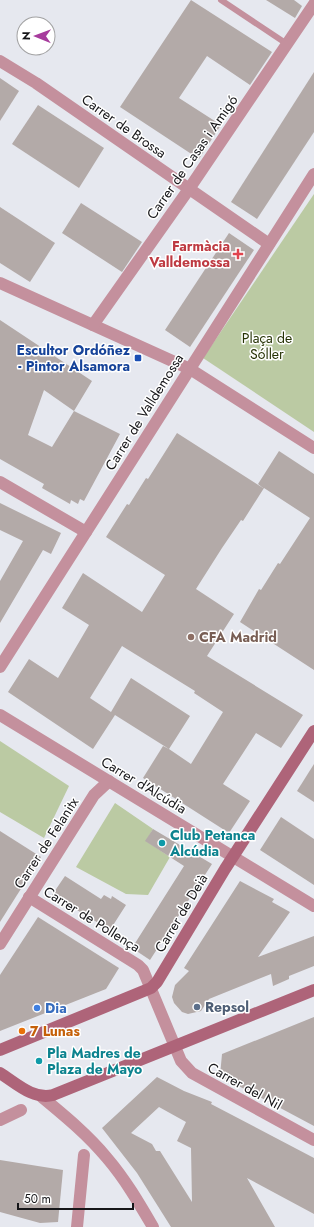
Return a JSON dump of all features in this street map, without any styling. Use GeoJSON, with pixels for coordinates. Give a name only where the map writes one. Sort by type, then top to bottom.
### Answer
{"type":"FeatureCollection","features":[{"type":"Feature","properties":{"kind":"street","name":"Carrer de Casas i Amigó"},"geometry":{"type":"LineString","coordinates":[[93,325],[189,189],[314,4]]}},
{"type":"Feature","properties":{"kind":"street","name":"Carrer de Brossa"},"geometry":{"type":"LineString","coordinates":[[0,61],[36,83],[269,244]]}},
{"type":"Feature","properties":{"kind":"street","name":"Carrer de Valldemossa"},"geometry":{"type":"LineString","coordinates":[[0,667],[314,174]]}},
{"type":"Feature","properties":{"kind":"street"},"geometry":{"type":"LineString","coordinates":[[0,283],[190,369],[314,448]]}},
{"type":"Feature","properties":{"kind":"street"},"geometry":{"type":"LineString","coordinates":[[0,482],[86,532]]}},
{"type":"Feature","properties":{"kind":"street","name":"Carrer d'Alcúdia"},"geometry":{"type":"LineString","coordinates":[[0,715],[314,906]]}},
{"type":"Feature","properties":{"kind":"street","name":"Carrer de Deià"},"geometry":{"type":"LineString","coordinates":[[151,988],[159,978],[233,857],[314,731]]}},
{"type":"Feature","properties":{"kind":"street","name":"Carrer de Felanitx"},"geometry":{"type":"LineString","coordinates":[[0,944],[94,795],[109,781]]}},
{"type":"Feature","properties":{"kind":"street","name":"Carrer de Pollença"},"geometry":{"type":"LineString","coordinates":[[29,897],[138,965],[143,970],[175,1045]]}},
{"type":"Feature","properties":{"kind":"street"},"geometry":{"type":"LineString","coordinates":[[0,1050],[151,988]]}},
{"type":"Feature","properties":{"kind":"street"},"geometry":{"type":"LineString","coordinates":[[42,1097],[60,1092],[314,990]]}},
{"type":"Feature","properties":{"kind":"street","name":"Carrer del Nil"},"geometry":{"type":"LineString","coordinates":[[175,1045],[181,1061],[192,1073],[314,1140]]}},
{"type":"Feature","properties":{"kind":"street"},"geometry":{"type":"LineString","coordinates":[[0,1073],[33,1094],[42,1097],[89,1139],[108,1159],[130,1189],[153,1227]]}},
{"type":"Feature","properties":{"kind":"street"},"geometry":{"type":"LineString","coordinates":[[0,1120],[21,1110]]}},
{"type":"Feature","properties":{"kind":"street"},"geometry":{"type":"LineString","coordinates":[[77,1227],[84,1155]]}},
{"type":"Feature","properties":{"kind":"lane"},"geometry":{"type":"LineString","coordinates":[[221,0],[288,44]]}},
{"type":"Feature","properties":{"kind":"green space","name":"Plaça de Sóller"},"geometry":{"type":"Polygon","coordinates":[[[314,194],[314,432],[203,358],[314,194]]]}},
{"type":"Feature","properties":{"kind":"green space"},"geometry":{"type":"Polygon","coordinates":[[[0,741],[69,786],[44,838],[0,812],[0,741]]]}},
{"type":"Feature","properties":{"kind":"green space"},"geometry":{"type":"Polygon","coordinates":[[[115,803],[153,829],[146,841],[170,857],[148,895],[126,894],[76,867],[115,803]]]}},
{"type":"Feature","properties":{"kind":"building"},"geometry":{"type":"Polygon","coordinates":[[[191,0],[272,52],[250,85],[207,56],[179,98],[221,125],[199,159],[120,107],[191,0]]]}},
{"type":"Feature","properties":{"kind":"building"},"geometry":{"type":"Polygon","coordinates":[[[266,0],[294,0],[302,6],[295,18],[266,0]]]}},
{"type":"Feature","properties":{"kind":"building"},"geometry":{"type":"Polygon","coordinates":[[[314,72],[314,132],[257,219],[231,202],[314,72]]]}},
{"type":"Feature","properties":{"kind":"building"},"geometry":{"type":"Polygon","coordinates":[[[0,78],[19,91],[0,121],[0,78]]]}},
{"type":"Feature","properties":{"kind":"building"},"geometry":{"type":"Polygon","coordinates":[[[38,105],[104,148],[79,188],[12,144],[38,105]]]}},
{"type":"Feature","properties":{"kind":"building"},"geometry":{"type":"Polygon","coordinates":[[[81,203],[142,242],[122,272],[62,233],[81,203]]]}},
{"type":"Feature","properties":{"kind":"building"},"geometry":{"type":"Polygon","coordinates":[[[0,207],[55,243],[30,282],[0,263],[0,207]]]}},
{"type":"Feature","properties":{"kind":"building"},"geometry":{"type":"Polygon","coordinates":[[[229,233],[254,250],[190,347],[165,330],[229,233]]]}},
{"type":"Feature","properties":{"kind":"building"},"geometry":{"type":"Polygon","coordinates":[[[0,320],[92,381],[74,411],[120,434],[84,501],[80,499],[78,504],[71,500],[70,504],[42,488],[44,484],[0,459],[0,320]],[[44,390],[28,435],[52,447],[74,411],[44,390]]]}},
{"type":"Feature","properties":{"kind":"building"},"geometry":{"type":"Polygon","coordinates":[[[177,433],[263,488],[258,484],[279,451],[314,474],[314,670],[240,622],[259,589],[261,590],[278,563],[280,564],[310,518],[264,488],[243,521],[241,520],[222,548],[196,589],[234,614],[207,656],[303,715],[281,748],[256,733],[223,784],[250,801],[229,833],[143,778],[163,746],[169,749],[115,715],[93,749],[8,692],[29,659],[58,678],[89,625],[62,608],[83,573],[142,612],[165,575],[106,537],[127,504],[129,505],[146,478],[148,479],[177,433]],[[122,646],[90,698],[111,712],[131,678],[190,716],[169,749],[191,764],[223,712],[194,693],[195,691],[122,646]]]}},
{"type":"Feature","properties":{"kind":"building"},"geometry":{"type":"Polygon","coordinates":[[[0,503],[61,533],[51,554],[43,550],[0,623],[0,581],[23,541],[0,530],[0,503]]]}},
{"type":"Feature","properties":{"kind":"building"},"geometry":{"type":"Polygon","coordinates":[[[314,764],[314,802],[297,791],[314,764]]]}},
{"type":"Feature","properties":{"kind":"building"},"geometry":{"type":"Polygon","coordinates":[[[281,817],[314,839],[314,885],[260,850],[281,817]]]}},
{"type":"Feature","properties":{"kind":"building"},"geometry":{"type":"Polygon","coordinates":[[[153,829],[212,864],[150,960],[132,948],[184,866],[145,841],[153,829]]]}},
{"type":"Feature","properties":{"kind":"building"},"geometry":{"type":"Polygon","coordinates":[[[0,831],[41,857],[0,922],[0,831]]]}},
{"type":"Feature","properties":{"kind":"building"},"geometry":{"type":"Polygon","coordinates":[[[65,876],[101,899],[104,895],[111,899],[112,896],[126,905],[110,930],[52,895],[65,876]]]}},
{"type":"Feature","properties":{"kind":"building"},"geometry":{"type":"Polygon","coordinates":[[[240,881],[274,899],[272,902],[290,912],[258,957],[314,936],[314,966],[289,976],[289,979],[273,986],[271,974],[209,999],[201,1011],[188,1014],[182,1012],[174,1003],[172,997],[175,985],[189,971],[184,968],[240,881]]]}},
{"type":"Feature","properties":{"kind":"building"},"geometry":{"type":"Polygon","coordinates":[[[38,917],[119,968],[106,989],[0,1031],[0,975],[38,917]]]}},
{"type":"Feature","properties":{"kind":"building"},"geometry":{"type":"Polygon","coordinates":[[[314,1017],[314,1126],[220,1076],[222,1054],[314,1017]]]}},
{"type":"Feature","properties":{"kind":"building"},"geometry":{"type":"Polygon","coordinates":[[[157,1077],[184,1091],[212,1102],[211,1104],[314,1158],[314,1214],[247,1178],[275,1227],[171,1227],[137,1173],[102,1128],[157,1077]],[[159,1107],[131,1133],[152,1144],[156,1151],[160,1151],[192,1202],[191,1148],[177,1141],[186,1122],[159,1107]]]}},
{"type":"Feature","properties":{"kind":"building"},"geometry":{"type":"Polygon","coordinates":[[[0,1160],[63,1170],[58,1222],[40,1223],[0,1212],[0,1160]]]}},
{"type":"Feature","properties":{"kind":"place","name":"Farmàcia Valldemossa"},"geometry":{"type":"Point","coordinates":[238,254]}},
{"type":"Feature","properties":{"kind":"place","name":"Escultor Ordóñez - Pintor Alsamora"},"geometry":{"type":"Point","coordinates":[138,358]}},
{"type":"Feature","properties":{"kind":"place","name":"CFA Madrid"},"geometry":{"type":"Point","coordinates":[191,637]}},
{"type":"Feature","properties":{"kind":"place","name":"Club Petanca Alcúdia"},"geometry":{"type":"Point","coordinates":[162,843]}},
{"type":"Feature","properties":{"kind":"place","name":"Repsol"},"geometry":{"type":"Point","coordinates":[197,1007]}},
{"type":"Feature","properties":{"kind":"place","name":"Dia"},"geometry":{"type":"Point","coordinates":[37,1008]}},
{"type":"Feature","properties":{"kind":"place","name":"7 Lunas"},"geometry":{"type":"Point","coordinates":[22,1031]}},
{"type":"Feature","properties":{"kind":"place","name":"Pla Madres de Plaza de Mayo"},"geometry":{"type":"Point","coordinates":[39,1061]}}]}
